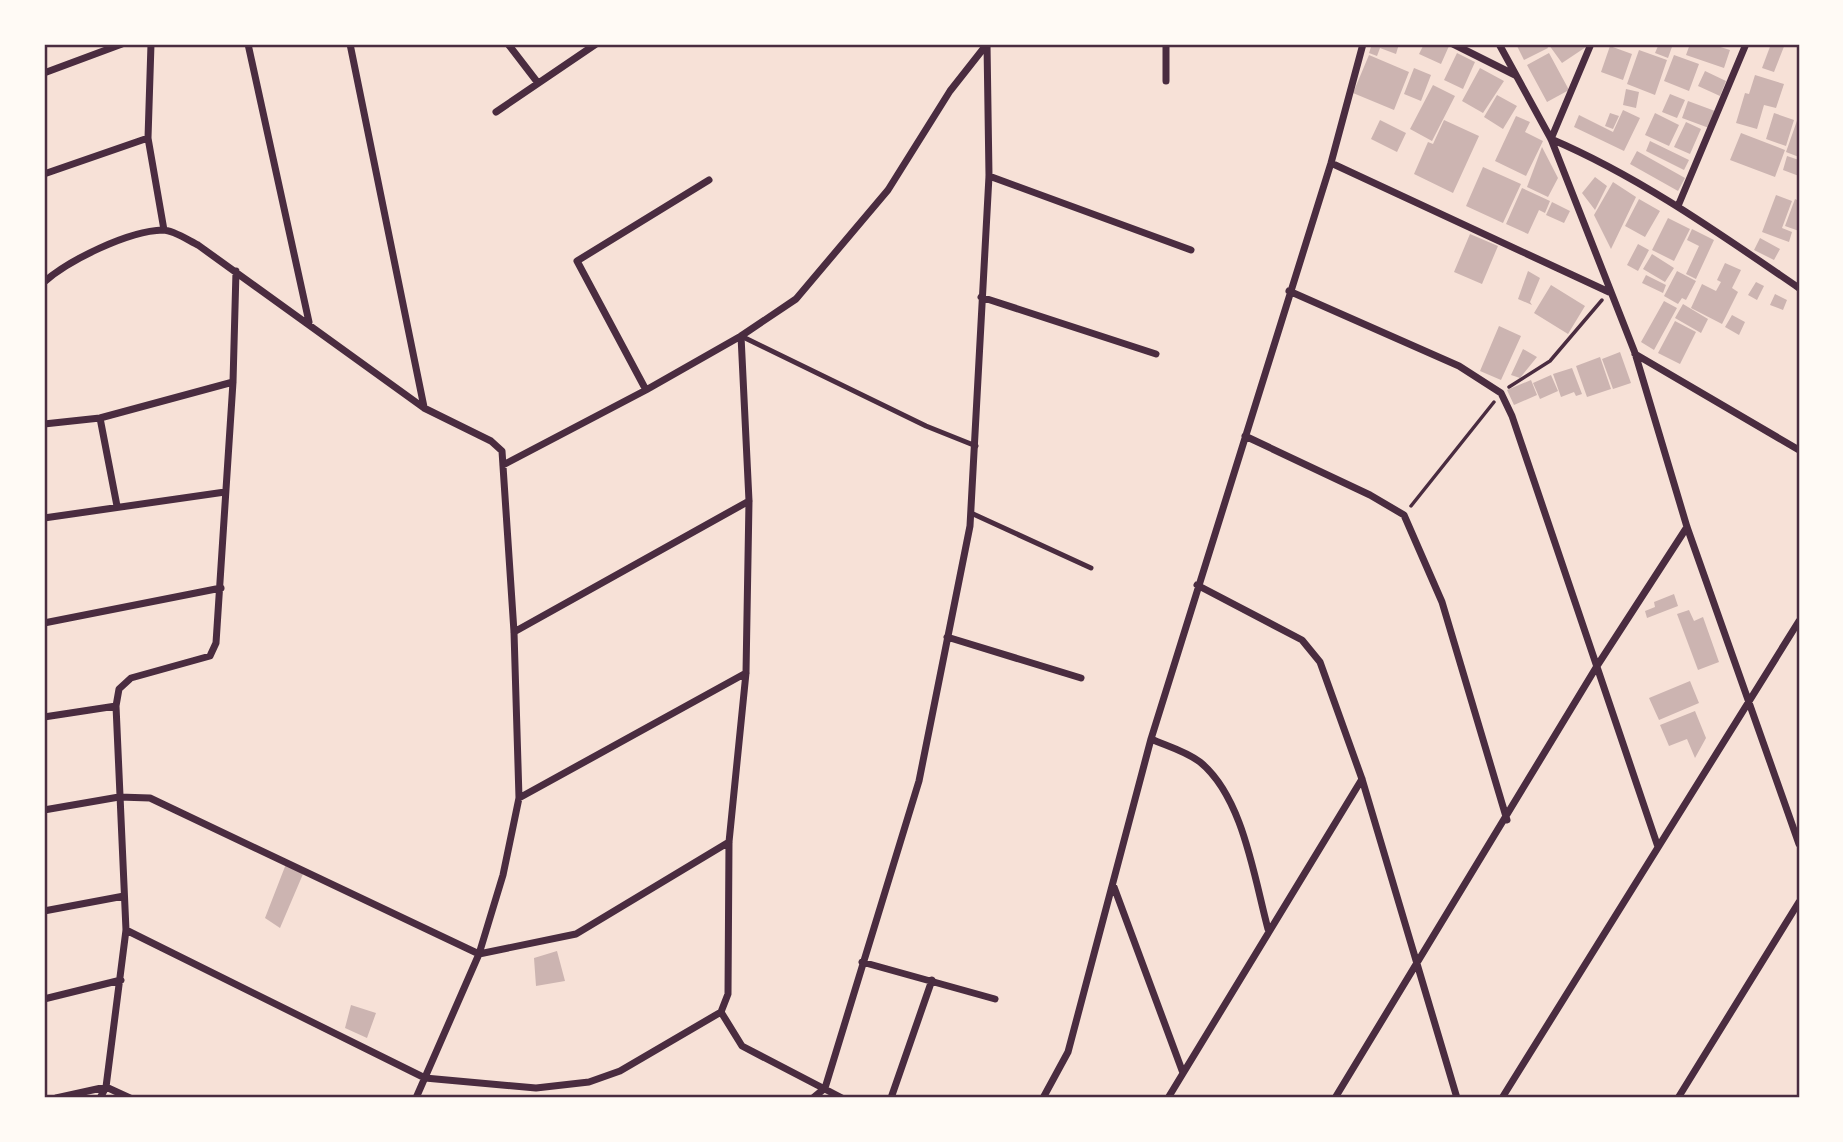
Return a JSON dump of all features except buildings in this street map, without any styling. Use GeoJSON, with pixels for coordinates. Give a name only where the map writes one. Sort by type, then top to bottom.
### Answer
{"type":"FeatureCollection","features":[{"type":"Feature","properties":{"kind":"street"},"geometry":{"type":"LineString","coordinates":[[44,73],[122,44]]}},
{"type":"Feature","properties":{"kind":"street"},"geometry":{"type":"LineString","coordinates":[[151,44],[148,138],[164,230]]}},
{"type":"Feature","properties":{"kind":"street"},"geometry":{"type":"LineString","coordinates":[[248,44],[309,323]]}},
{"type":"Feature","properties":{"kind":"street"},"geometry":{"type":"LineString","coordinates":[[350,44],[424,408]]}},
{"type":"Feature","properties":{"kind":"street"},"geometry":{"type":"LineString","coordinates":[[508,44],[538,83]]}},
{"type":"Feature","properties":{"kind":"street"},"geometry":{"type":"LineString","coordinates":[[496,112],[596,44]]}},
{"type":"Feature","properties":{"kind":"street"},"geometry":{"type":"LineString","coordinates":[[503,465],[646,390],[741,336],[788,305],[814,280],[888,190],[950,91],[987,44]]}},
{"type":"Feature","properties":{"kind":"street"},"geometry":{"type":"LineString","coordinates":[[813,1098],[825,1088],[919,781],[971,513],[989,176],[987,44]]}},
{"type":"Feature","properties":{"kind":"street"},"geometry":{"type":"LineString","coordinates":[[1166,44],[1166,81]]}},
{"type":"Feature","properties":{"kind":"street"},"geometry":{"type":"LineString","coordinates":[[1043,1098],[1068,1052],[1114,887],[1151,739],[1196,585],[1331,163],[1363,44]]}},
{"type":"Feature","properties":{"kind":"street"},"geometry":{"type":"LineString","coordinates":[[1453,44],[1515,75]]}},
{"type":"Feature","properties":{"kind":"street"},"geometry":{"type":"LineString","coordinates":[[1499,44],[1551,139],[1634,353],[1686,527],[1799,844]]}},
{"type":"Feature","properties":{"kind":"street"},"geometry":{"type":"LineString","coordinates":[[1551,139],[1591,44]]}},
{"type":"Feature","properties":{"kind":"street"},"geometry":{"type":"LineString","coordinates":[[1678,206],[1746,44]]}},
{"type":"Feature","properties":{"kind":"street"},"geometry":{"type":"LineString","coordinates":[[44,174],[148,138]]}},
{"type":"Feature","properties":{"kind":"street"},"geometry":{"type":"LineString","coordinates":[[1551,139],[1581,152],[1678,206],[1799,288]]}},
{"type":"Feature","properties":{"kind":"street"},"geometry":{"type":"LineString","coordinates":[[1331,163],[1609,292]]}},
{"type":"Feature","properties":{"kind":"street"},"geometry":{"type":"LineString","coordinates":[[989,176],[1191,250]]}},
{"type":"Feature","properties":{"kind":"street"},"geometry":{"type":"LineString","coordinates":[[646,390],[577,261],[579,257],[709,180]]}},
{"type":"Feature","properties":{"kind":"street"},"geometry":{"type":"LineString","coordinates":[[44,282],[55,272],[99,249],[164,230],[198,245],[236,271],[424,408],[497,444],[504,458],[514,632],[519,798],[503,875],[479,954],[416,1098]]}},
{"type":"Feature","properties":{"kind":"street"},"geometry":{"type":"LineString","coordinates":[[100,1098],[106,1087],[126,930],[116,706],[119,689],[131,678],[210,656],[216,643],[233,382],[236,271]]}},
{"type":"Feature","properties":{"kind":"street"},"geometry":{"type":"LineString","coordinates":[[1289,291],[1459,366],[1500,393],[1512,416],[1658,847]]}},
{"type":"Feature","properties":{"kind":"street"},"geometry":{"type":"LineString","coordinates":[[981,298],[1156,354]]}},
{"type":"Feature","properties":{"kind":"street"},"geometry":{"type":"LineString","coordinates":[[126,930],[425,1078],[536,1088],[589,1082],[620,1071],[721,1012],[728,994],[729,842],[746,673],[750,501],[741,336]]}},
{"type":"Feature","properties":{"kind":"street"},"geometry":{"type":"LineString","coordinates":[[1634,353],[1799,450]]}},
{"type":"Feature","properties":{"kind":"street"},"geometry":{"type":"LineString","coordinates":[[44,424],[100,418],[233,382]]}},
{"type":"Feature","properties":{"kind":"street"},"geometry":{"type":"LineString","coordinates":[[100,418],[117,506]]}},
{"type":"Feature","properties":{"kind":"street"},"geometry":{"type":"LineString","coordinates":[[1244,436],[1370,495],[1404,515],[1442,601],[1507,820]]}},
{"type":"Feature","properties":{"kind":"street"},"geometry":{"type":"LineString","coordinates":[[44,518],[225,492]]}},
{"type":"Feature","properties":{"kind":"street"},"geometry":{"type":"LineString","coordinates":[[514,632],[750,501]]}},
{"type":"Feature","properties":{"kind":"street"},"geometry":{"type":"LineString","coordinates":[[1335,1098],[1507,820],[1597,666],[1686,527]]}},
{"type":"Feature","properties":{"kind":"street"},"geometry":{"type":"LineString","coordinates":[[1196,585],[1302,640],[1312,649],[1327,678],[1362,779],[1457,1098]]}},
{"type":"Feature","properties":{"kind":"street"},"geometry":{"type":"LineString","coordinates":[[44,623],[221,588]]}},
{"type":"Feature","properties":{"kind":"street"},"geometry":{"type":"LineString","coordinates":[[1502,1098],[1799,621]]}},
{"type":"Feature","properties":{"kind":"street"},"geometry":{"type":"LineString","coordinates":[[947,637],[1081,678]]}},
{"type":"Feature","properties":{"kind":"street"},"geometry":{"type":"LineString","coordinates":[[519,798],[746,673]]}},
{"type":"Feature","properties":{"kind":"street"},"geometry":{"type":"LineString","coordinates":[[44,718],[116,706]]}},
{"type":"Feature","properties":{"kind":"street"},"geometry":{"type":"LineString","coordinates":[[1151,739],[1198,760],[1220,783],[1236,814],[1268,929]]}},
{"type":"Feature","properties":{"kind":"street"},"geometry":{"type":"LineString","coordinates":[[1168,1098],[1268,929],[1362,779]]}},
{"type":"Feature","properties":{"kind":"street"},"geometry":{"type":"LineString","coordinates":[[44,810],[119,797],[150,798],[479,954],[576,934],[729,842]]}},
{"type":"Feature","properties":{"kind":"street"},"geometry":{"type":"LineString","coordinates":[[1114,887],[1183,1073]]}},
{"type":"Feature","properties":{"kind":"street"},"geometry":{"type":"LineString","coordinates":[[44,911],[124,896]]}},
{"type":"Feature","properties":{"kind":"street"},"geometry":{"type":"LineString","coordinates":[[1678,1098],[1799,902]]}},
{"type":"Feature","properties":{"kind":"street"},"geometry":{"type":"LineString","coordinates":[[862,962],[995,999]]}},
{"type":"Feature","properties":{"kind":"street"},"geometry":{"type":"LineString","coordinates":[[44,999],[121,980]]}},
{"type":"Feature","properties":{"kind":"street"},"geometry":{"type":"LineString","coordinates":[[891,1098],[932,981]]}},
{"type":"Feature","properties":{"kind":"street"},"geometry":{"type":"LineString","coordinates":[[721,1012],[742,1046],[842,1098]]}},
{"type":"Feature","properties":{"kind":"street"},"geometry":{"type":"LineString","coordinates":[[56,1098],[106,1087],[130,1098]]}},
{"type":"Feature","properties":{"kind":"lane"},"geometry":{"type":"LineString","coordinates":[[741,336],[926,426],[976,446]]}},
{"type":"Feature","properties":{"kind":"lane"},"geometry":{"type":"LineString","coordinates":[[971,513],[1091,568]]}}]}
